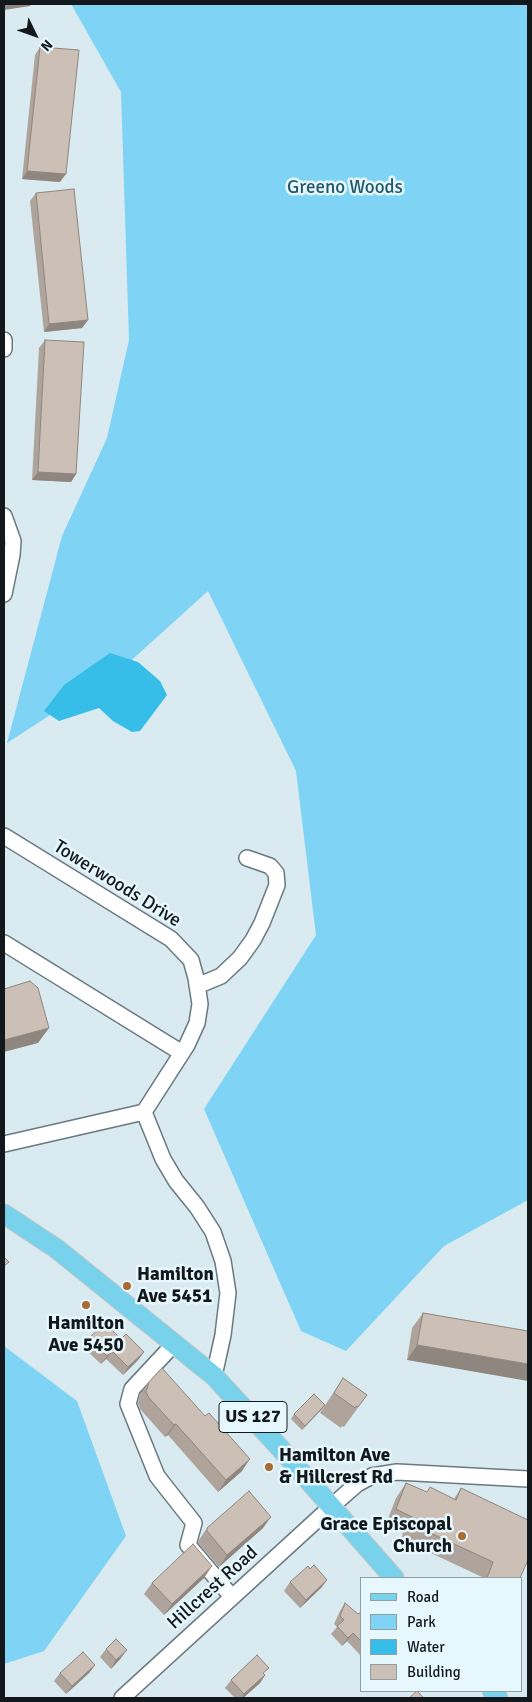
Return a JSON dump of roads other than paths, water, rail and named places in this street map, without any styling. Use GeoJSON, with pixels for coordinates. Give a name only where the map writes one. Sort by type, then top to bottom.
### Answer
{"type":"FeatureCollection","features":[{"type":"Feature","properties":{"kind":"main road","name":"US 127"},"geometry":{"type":"LineString","coordinates":[[4,1214],[57,1249],[214,1376],[332,1506],[393,1577]]}},
{"type":"Feature","properties":{"kind":"street"},"geometry":{"type":"LineString","coordinates":[[4,340],[4,349]]}},
{"type":"Feature","properties":{"kind":"street"},"geometry":{"type":"LineString","coordinates":[[4,516],[13,541],[8,553],[4,594]]}},
{"type":"Feature","properties":{"kind":"street","name":"Towerwoods Drive"},"geometry":{"type":"LineString","coordinates":[[4,836],[171,938],[190,960],[200,1004],[197,1023],[182,1053],[144,1112]]}},
{"type":"Feature","properties":{"kind":"street"},"geometry":{"type":"LineString","coordinates":[[197,986],[221,976],[240,958],[262,923],[276,884],[276,873],[270,866],[247,858]]}},
{"type":"Feature","properties":{"kind":"street"},"geometry":{"type":"LineString","coordinates":[[4,943],[182,1053]]}},
{"type":"Feature","properties":{"kind":"street"},"geometry":{"type":"LineString","coordinates":[[4,1144],[144,1112],[163,1158],[176,1181],[197,1207],[213,1232],[223,1261],[228,1293],[223,1335],[214,1376]]}},
{"type":"Feature","properties":{"kind":"street"},"geometry":{"type":"LineString","coordinates":[[174,1344],[132,1389],[128,1404],[157,1476],[194,1523],[188,1545],[232,1597]]}},
{"type":"Feature","properties":{"kind":"street","name":"Hillcrest Road"},"geometry":{"type":"LineString","coordinates":[[122,1698],[357,1484],[372,1476],[387,1473],[528,1479]]}},
{"type":"Feature","properties":{"kind":"water"},"geometry":{"type":"Polygon","coordinates":[[[110,653],[138,662],[160,681],[167,695],[140,731],[132,732],[113,721],[99,708],[59,721],[44,711],[64,685],[110,653]]]}},
{"type":"Feature","properties":{"kind":"place","name":"Hamilton Ave 5451"},"geometry":{"type":"Point","coordinates":[127,1286]}},
{"type":"Feature","properties":{"kind":"place","name":"Hamilton Ave 5450"},"geometry":{"type":"Point","coordinates":[86,1305]}},
{"type":"Feature","properties":{"kind":"place","name":"Hamilton Ave & Hillcrest Rd"},"geometry":{"type":"Point","coordinates":[269,1467]}},
{"type":"Feature","properties":{"kind":"place","name":"Grace Episcopal Church"},"geometry":{"type":"Point","coordinates":[462,1536]}},
{"type":"Feature","properties":{"kind":"park label","name":"Greeno Woods"},"geometry":{"type":"Point","coordinates":[345,188]}}]}
